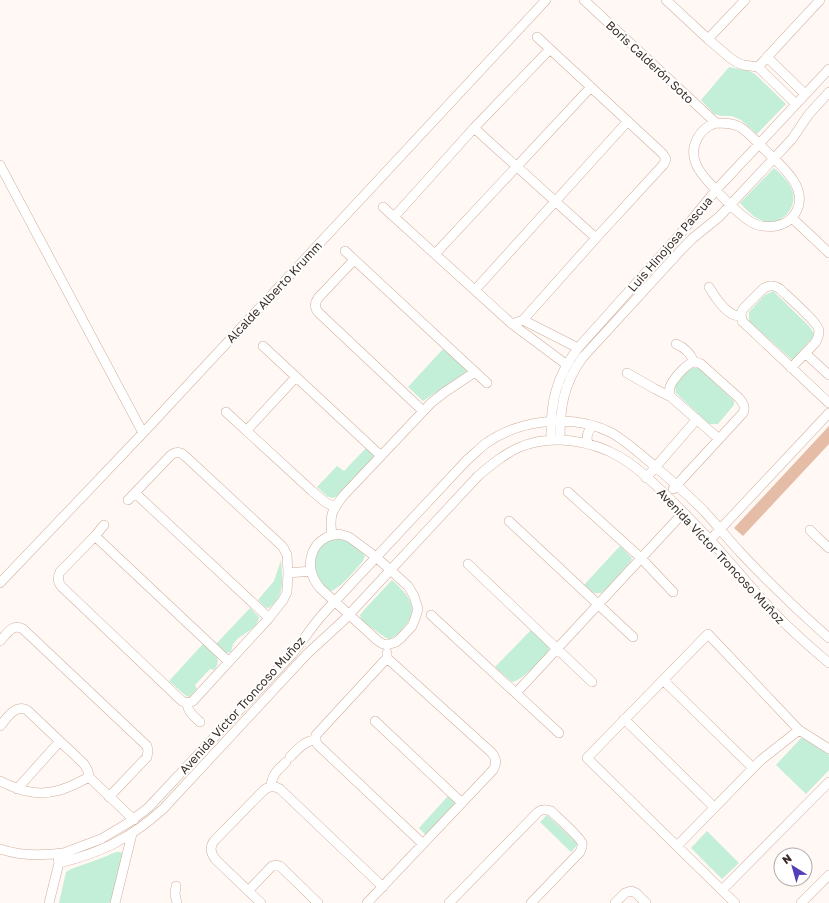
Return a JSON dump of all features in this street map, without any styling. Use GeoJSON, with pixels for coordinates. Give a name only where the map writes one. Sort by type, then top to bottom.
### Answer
{"type":"FeatureCollection","features":[{"type":"Feature","properties":{"kind":"street","name":"Alcalde Alberto Krumm"},"geometry":{"type":"LineString","coordinates":[[0,583],[143,433],[546,0]]}},
{"type":"Feature","properties":{"kind":"street","name":"Boris Calderón Soto"},"geometry":{"type":"LineString","coordinates":[[584,0],[716,124]]}},
{"type":"Feature","properties":{"kind":"street"},"geometry":{"type":"LineString","coordinates":[[668,0],[708,40],[736,62],[743,65],[758,67],[796,104]]}},
{"type":"Feature","properties":{"kind":"street"},"geometry":{"type":"LineString","coordinates":[[708,40],[745,0]]}},
{"type":"Feature","properties":{"kind":"street"},"geometry":{"type":"LineString","coordinates":[[758,67],[820,0]]}},
{"type":"Feature","properties":{"kind":"street"},"geometry":{"type":"LineString","coordinates":[[512,324],[523,320],[665,162],[665,157],[663,154],[538,37]]}},
{"type":"Feature","properties":{"kind":"street"},"geometry":{"type":"LineString","coordinates":[[394,217],[474,128],[550,49]]}},
{"type":"Feature","properties":{"kind":"street"},"geometry":{"type":"LineString","coordinates":[[767,57],[805,94]]}},
{"type":"Feature","properties":{"kind":"street","name":"Luis Hinojosa Pascua"},"geometry":{"type":"LineString","coordinates":[[556,440],[556,390],[567,365],[578,348],[681,233],[716,190],[829,69]]}},
{"type":"Feature","properties":{"kind":"street"},"geometry":{"type":"LineString","coordinates":[[435,254],[591,87]]}},
{"type":"Feature","properties":{"kind":"street","name":"Luis Hinojosa Pascua"},"geometry":{"type":"LineString","coordinates":[[555,421],[572,374],[583,357],[682,248],[713,222],[774,159],[792,139],[809,114],[829,92]]}},
{"type":"Feature","properties":{"kind":"street"},"geometry":{"type":"LineString","coordinates":[[475,290],[628,121]]}},
{"type":"Feature","properties":{"kind":"street"},"geometry":{"type":"LineString","coordinates":[[729,123],[740,127],[758,144],[792,178],[800,196],[798,208],[792,218],[780,225],[761,226],[751,222],[730,205],[716,190],[699,170],[694,158],[695,146],[700,134],[704,129],[716,124],[729,123]]}},
{"type":"Feature","properties":{"kind":"street"},"geometry":{"type":"LineString","coordinates":[[474,128],[596,238]]}},
{"type":"Feature","properties":{"kind":"street"},"geometry":{"type":"LineString","coordinates":[[0,165],[143,433]]}},
{"type":"Feature","properties":{"kind":"street"},"geometry":{"type":"LineString","coordinates":[[383,207],[512,324],[567,365]]}},
{"type":"Feature","properties":{"kind":"street"},"geometry":{"type":"LineString","coordinates":[[792,218],[829,252]]}},
{"type":"Feature","properties":{"kind":"street"},"geometry":{"type":"LineString","coordinates":[[345,251],[487,383]]}},
{"type":"Feature","properties":{"kind":"street"},"geometry":{"type":"LineString","coordinates":[[354,260],[318,298],[315,303],[316,309],[423,411]]}},
{"type":"Feature","properties":{"kind":"street"},"geometry":{"type":"LineString","coordinates":[[740,316],[743,309],[764,288],[770,286],[776,287],[816,323],[819,331],[815,343],[791,368]]}},
{"type":"Feature","properties":{"kind":"street"},"geometry":{"type":"LineString","coordinates":[[709,287],[720,303],[731,314],[740,316]]}},
{"type":"Feature","properties":{"kind":"street"},"geometry":{"type":"LineString","coordinates":[[740,316],[744,323],[829,403]]}},
{"type":"Feature","properties":{"kind":"street"},"geometry":{"type":"LineString","coordinates":[[523,320],[578,348]]}},
{"type":"Feature","properties":{"kind":"street"},"geometry":{"type":"LineString","coordinates":[[676,344],[690,355],[694,362]]}},
{"type":"Feature","properties":{"kind":"street"},"geometry":{"type":"LineString","coordinates":[[263,346],[381,456]]}},
{"type":"Feature","properties":{"kind":"street"},"geometry":{"type":"LineString","coordinates":[[805,353],[829,375]]}},
{"type":"Feature","properties":{"kind":"street"},"geometry":{"type":"LineString","coordinates":[[667,496],[743,413],[744,410],[743,403],[739,398],[700,364],[694,362],[690,363],[684,368],[673,381],[669,393],[671,396]]}},
{"type":"Feature","properties":{"kind":"street"},"geometry":{"type":"LineString","coordinates":[[332,534],[330,522],[332,511],[344,494],[423,411],[445,392],[475,372]]}},
{"type":"Feature","properties":{"kind":"street"},"geometry":{"type":"LineString","coordinates":[[627,373],[655,389],[671,396],[719,439]]}},
{"type":"Feature","properties":{"kind":"street"},"geometry":{"type":"LineString","coordinates":[[246,430],[296,377]]}},
{"type":"Feature","properties":{"kind":"street"},"geometry":{"type":"LineString","coordinates":[[226,412],[312,491],[325,502],[334,507]]}},
{"type":"Feature","properties":{"kind":"street"},"geometry":{"type":"LineString","coordinates":[[710,540],[829,413]]}},
{"type":"Feature","properties":{"kind":"street"},"geometry":{"type":"LineString","coordinates":[[646,478],[697,419]]}},
{"type":"Feature","properties":{"kind":"street","name":"Avenida Víctor Troncoso Muñoz"},"geometry":{"type":"LineString","coordinates":[[0,849],[27,855],[63,853],[101,839],[134,820],[148,808],[292,654],[314,624],[467,460],[485,444],[503,434],[525,425],[555,421],[578,423],[606,431],[634,448],[703,510],[760,574],[829,638]]}},
{"type":"Feature","properties":{"kind":"street"},"geometry":{"type":"LineString","coordinates":[[588,444],[587,434],[592,426]]}},
{"type":"Feature","properties":{"kind":"street","name":"Avenida Víctor Troncoso Muñoz"},"geometry":{"type":"LineString","coordinates":[[58,863],[92,853],[117,842],[132,834],[151,820],[307,654],[349,614],[487,468],[503,456],[522,446],[534,442],[568,440],[588,444],[620,457],[638,470],[667,496],[710,540],[770,609],[804,642],[829,663]]}},
{"type":"Feature","properties":{"kind":"street"},"geometry":{"type":"LineString","coordinates":[[104,525],[60,572],[58,580],[60,585],[182,701],[187,703],[193,701],[269,618],[286,596],[288,589],[287,555],[284,548],[183,454],[179,452],[173,454],[128,500]]}},
{"type":"Feature","properties":{"kind":"street"},"geometry":{"type":"LineString","coordinates":[[568,492],[641,558],[673,592]]}},
{"type":"Feature","properties":{"kind":"street"},"geometry":{"type":"LineString","coordinates":[[135,493],[269,618]]}},
{"type":"Feature","properties":{"kind":"street"},"geometry":{"type":"LineString","coordinates":[[516,693],[683,513]]}},
{"type":"Feature","properties":{"kind":"street"},"geometry":{"type":"LineString","coordinates":[[509,521],[633,637]]}},
{"type":"Feature","properties":{"kind":"street"},"geometry":{"type":"LineString","coordinates":[[810,530],[829,548]]}},
{"type":"Feature","properties":{"kind":"street"},"geometry":{"type":"LineString","coordinates":[[332,534],[339,534],[349,537],[376,557],[408,586],[414,596],[418,609],[412,626],[400,639],[387,645],[378,641],[316,583],[310,566],[310,559],[313,551],[320,542],[332,534]]}},
{"type":"Feature","properties":{"kind":"street"},"geometry":{"type":"LineString","coordinates":[[95,536],[229,662]]}},
{"type":"Feature","properties":{"kind":"street"},"geometry":{"type":"LineString","coordinates":[[468,564],[592,682]]}},
{"type":"Feature","properties":{"kind":"street"},"geometry":{"type":"LineString","coordinates":[[288,573],[311,571]]}},
{"type":"Feature","properties":{"kind":"street"},"geometry":{"type":"LineString","coordinates":[[431,615],[559,733]]}},
{"type":"Feature","properties":{"kind":"street"},"geometry":{"type":"LineString","coordinates":[[0,641],[14,628],[18,627],[23,629],[147,746],[147,757],[109,796]]}},
{"type":"Feature","properties":{"kind":"street"},"geometry":{"type":"LineString","coordinates":[[736,903],[587,758],[708,634],[800,730],[829,749]]}},
{"type":"Feature","properties":{"kind":"street"},"geometry":{"type":"LineString","coordinates":[[387,645],[387,658],[316,735],[315,740],[318,745],[423,844]]}},
{"type":"Feature","properties":{"kind":"street"},"geometry":{"type":"LineString","coordinates":[[367,903],[495,768],[496,762],[494,755],[387,658]]}},
{"type":"Feature","properties":{"kind":"street"},"geometry":{"type":"LineString","coordinates":[[663,680],[753,768]]}},
{"type":"Feature","properties":{"kind":"street"},"geometry":{"type":"LineString","coordinates":[[187,703],[190,712],[200,722]]}},
{"type":"Feature","properties":{"kind":"street"},"geometry":{"type":"LineString","coordinates":[[0,726],[16,709],[24,708],[84,764],[88,771],[89,777],[134,820]]}},
{"type":"Feature","properties":{"kind":"street"},"geometry":{"type":"LineString","coordinates":[[624,719],[714,807]]}},
{"type":"Feature","properties":{"kind":"street"},"geometry":{"type":"LineString","coordinates":[[374,721],[462,803]]}},
{"type":"Feature","properties":{"kind":"street"},"geometry":{"type":"LineString","coordinates":[[677,846],[761,760],[800,730]]}},
{"type":"Feature","properties":{"kind":"street"},"geometry":{"type":"LineString","coordinates":[[271,786],[274,773],[305,743],[310,740],[315,740]]}},
{"type":"Feature","properties":{"kind":"street"},"geometry":{"type":"LineString","coordinates":[[18,789],[60,741]]}},
{"type":"Feature","properties":{"kind":"street"},"geometry":{"type":"LineString","coordinates":[[0,781],[18,789],[33,793],[45,793],[66,788],[89,777]]}},
{"type":"Feature","properties":{"kind":"street"},"geometry":{"type":"LineString","coordinates":[[722,890],[829,782]]}},
{"type":"Feature","properties":{"kind":"street"},"geometry":{"type":"LineString","coordinates":[[262,903],[213,856],[211,846],[214,841],[264,790],[271,786],[280,789],[383,887]]}},
{"type":"Feature","properties":{"kind":"street"},"geometry":{"type":"LineString","coordinates":[[165,790],[167,797],[173,797]]}},
{"type":"Feature","properties":{"kind":"street"},"geometry":{"type":"LineString","coordinates":[[449,903],[538,812],[544,809],[551,811],[578,838],[582,844],[582,848],[580,852],[531,903]]}},
{"type":"Feature","properties":{"kind":"street"},"geometry":{"type":"LineString","coordinates":[[115,903],[132,834]]}},
{"type":"Feature","properties":{"kind":"street"},"geometry":{"type":"LineString","coordinates":[[49,903],[58,858],[63,853]]}},
{"type":"Feature","properties":{"kind":"street"},"geometry":{"type":"LineString","coordinates":[[248,890],[272,866],[276,864],[280,866],[318,903]]}},
{"type":"Feature","properties":{"kind":"street"},"geometry":{"type":"LineString","coordinates":[[801,903],[829,875]]}},
{"type":"Feature","properties":{"kind":"street"},"geometry":{"type":"LineString","coordinates":[[176,886],[176,903]]}},
{"type":"Feature","properties":{"kind":"street"},"geometry":{"type":"LineString","coordinates":[[615,903],[625,893],[630,891],[636,893],[646,903]]}},
{"type":"Feature","properties":{"kind":"green space"},"geometry":{"type":"Polygon","coordinates":[[[729,67],[749,71],[755,74],[786,104],[757,134],[741,120],[732,116],[714,114],[701,100],[729,67]]]}},
{"type":"Feature","properties":{"kind":"green space"},"geometry":{"type":"Polygon","coordinates":[[[774,168],[783,176],[790,186],[793,193],[793,199],[787,214],[779,220],[768,222],[756,218],[740,203],[774,168]]]}},
{"type":"Feature","properties":{"kind":"green space"},"geometry":{"type":"Polygon","coordinates":[[[773,291],[809,326],[815,335],[792,360],[749,321],[749,312],[765,295],[773,291]]]}},
{"type":"Feature","properties":{"kind":"green space"},"geometry":{"type":"Polygon","coordinates":[[[443,349],[468,371],[423,401],[408,387],[443,349]]]}},
{"type":"Feature","properties":{"kind":"green space"},"geometry":{"type":"Polygon","coordinates":[[[699,368],[734,401],[734,405],[718,424],[709,424],[676,393],[675,386],[689,369],[699,368]]]}},
{"type":"Feature","properties":{"kind":"green space"},"geometry":{"type":"Polygon","coordinates":[[[366,448],[373,455],[373,458],[336,497],[332,498],[327,496],[317,487],[337,466],[344,471],[366,448]]]}},
{"type":"Feature","properties":{"kind":"green space"},"geometry":{"type":"Polygon","coordinates":[[[336,538],[347,540],[365,556],[363,561],[348,578],[340,586],[330,592],[317,578],[314,563],[319,548],[325,543],[336,538]]]}},
{"type":"Feature","properties":{"kind":"green space"},"geometry":{"type":"Polygon","coordinates":[[[620,546],[632,558],[631,561],[607,588],[601,593],[594,593],[584,585],[620,546]]]}},
{"type":"Feature","properties":{"kind":"green space"},"geometry":{"type":"Polygon","coordinates":[[[281,560],[281,592],[269,608],[265,607],[258,600],[274,581],[281,560]]]}},
{"type":"Feature","properties":{"kind":"green space"},"geometry":{"type":"Polygon","coordinates":[[[392,580],[407,596],[412,607],[412,614],[399,632],[390,639],[386,638],[362,621],[360,615],[392,580]]]}},
{"type":"Feature","properties":{"kind":"green space"},"geometry":{"type":"Polygon","coordinates":[[[250,608],[259,617],[258,622],[252,629],[237,640],[233,645],[231,652],[226,653],[216,644],[250,608]]]}},
{"type":"Feature","properties":{"kind":"green space"},"geometry":{"type":"Polygon","coordinates":[[[531,630],[548,646],[549,650],[527,673],[512,682],[495,667],[531,630]]]}},
{"type":"Feature","properties":{"kind":"green space"},"geometry":{"type":"Polygon","coordinates":[[[203,644],[216,656],[218,662],[217,666],[214,670],[210,669],[195,685],[197,689],[189,697],[169,681],[203,644]]]}},
{"type":"Feature","properties":{"kind":"green space"},"geometry":{"type":"Polygon","coordinates":[[[802,737],[829,755],[829,770],[806,794],[776,765],[802,737]]]}},
{"type":"Feature","properties":{"kind":"green space"},"geometry":{"type":"Polygon","coordinates":[[[448,796],[456,803],[426,835],[419,828],[448,796]]]}},
{"type":"Feature","properties":{"kind":"green space"},"geometry":{"type":"Polygon","coordinates":[[[547,815],[578,844],[571,852],[540,822],[547,815]]]}},
{"type":"Feature","properties":{"kind":"green space"},"geometry":{"type":"Polygon","coordinates":[[[707,831],[739,863],[722,879],[691,848],[707,831]]]}},
{"type":"Feature","properties":{"kind":"green space"},"geometry":{"type":"Polygon","coordinates":[[[116,852],[121,852],[123,854],[112,903],[59,903],[66,872],[116,852]]]}},
{"type":"Feature","properties":{"kind":"building"},"geometry":{"type":"Polygon","coordinates":[[[829,426],[829,444],[743,536],[734,528],[829,426]]]}}]}
